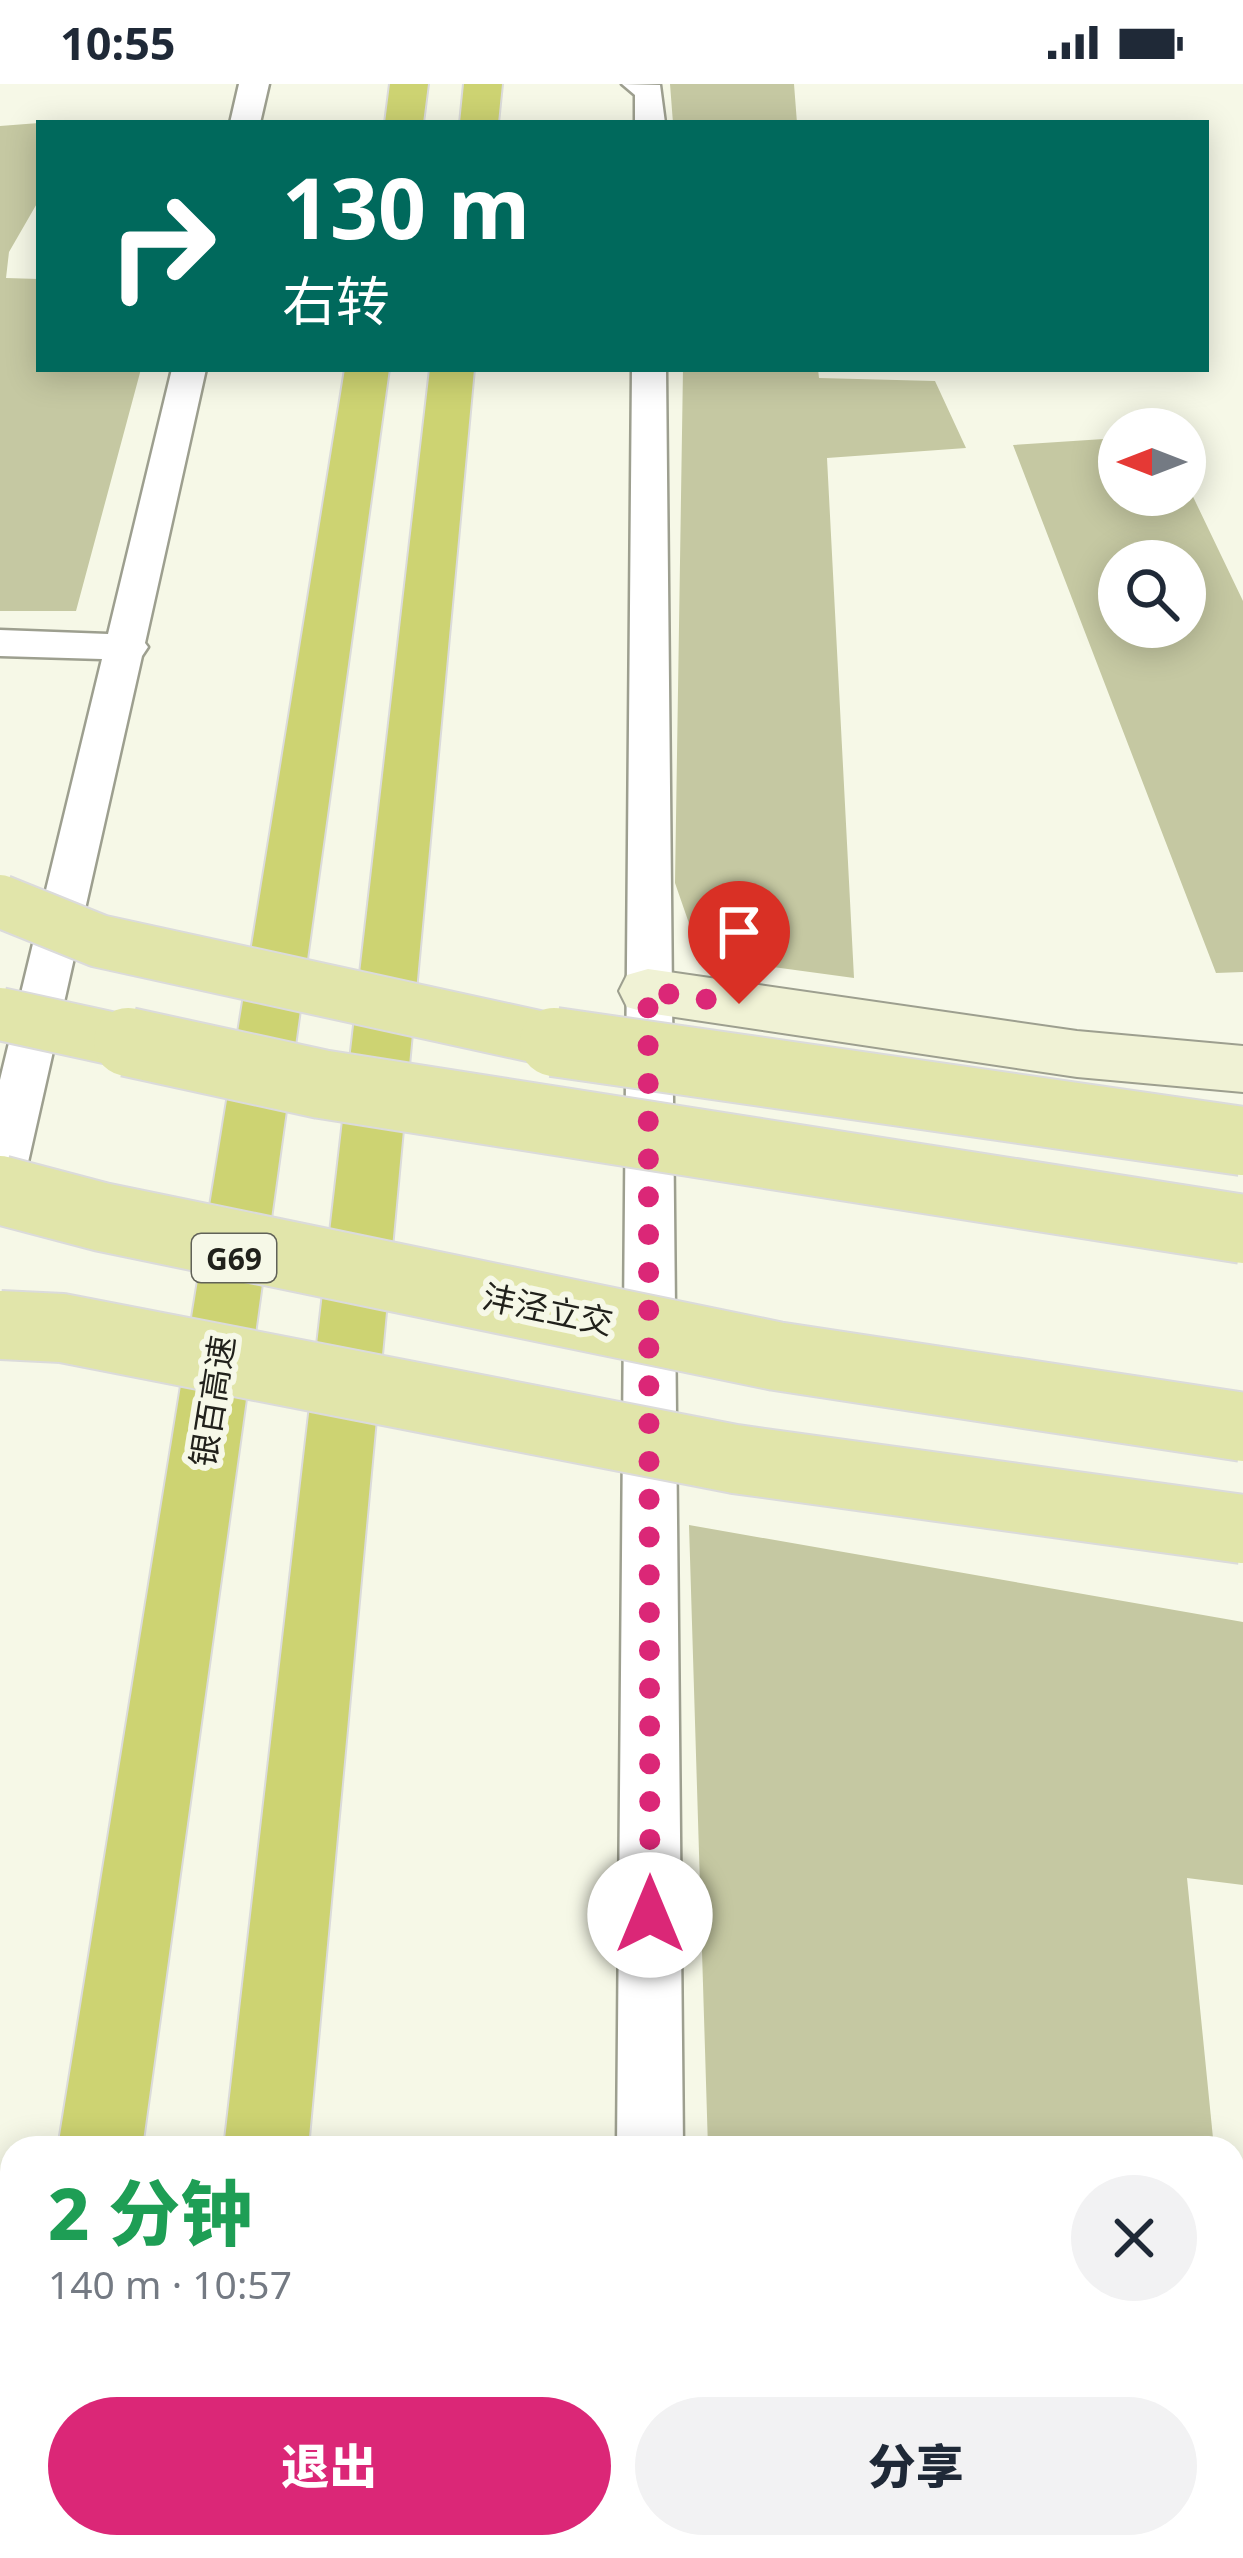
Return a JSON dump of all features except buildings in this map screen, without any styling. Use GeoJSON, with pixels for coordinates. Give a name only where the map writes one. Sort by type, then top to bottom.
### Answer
{"type":"FeatureCollection","features":[{"type":"Feature","properties":{"kind":"highway"},"geometry":{"type":"LineString","coordinates":[[404,120],[410,84]]}},
{"type":"Feature","properties":{"kind":"highway"},"geometry":{"type":"LineString","coordinates":[[479,120],[483,84]]}},
{"type":"Feature","properties":{"kind":"highway","name":"银百高速"},"geometry":{"type":"LineString","coordinates":[[102,2136],[367,372]]}},
{"type":"Feature","properties":{"kind":"highway"},"geometry":{"type":"LineString","coordinates":[[267,2136],[452,372]]}},
{"type":"Feature","properties":{"kind":"main road"},"geometry":{"type":"LineString","coordinates":[[0,901],[99,941],[534,1039],[1243,1141]]}},
{"type":"Feature","properties":{"kind":"main road"},"geometry":{"type":"LineString","coordinates":[[0,1014],[321,1084],[1243,1229]]}},
{"type":"Feature","properties":{"kind":"main road","name":"沣泾立交"},"geometry":{"type":"LineString","coordinates":[[0,1190],[102,1217],[776,1356],[1243,1427]]}},
{"type":"Feature","properties":{"kind":"main road"},"geometry":{"type":"LineString","coordinates":[[0,1325],[62,1328],[735,1459],[1243,1529]]}},
{"type":"Feature","properties":{"kind":"street"},"geometry":{"type":"LineString","coordinates":[[245,120],[254,84]]}},
{"type":"Feature","properties":{"kind":"street"},"geometry":{"type":"LineString","coordinates":[[637,84],[650,91],[650,120]]}},
{"type":"Feature","properties":{"kind":"street"},"geometry":{"type":"LineString","coordinates":[[0,1180],[188,372]]}},
{"type":"Feature","properties":{"kind":"street"},"geometry":{"type":"LineString","coordinates":[[649,372],[650,2136]]}},
{"type":"Feature","properties":{"kind":"street"},"geometry":{"type":"LineString","coordinates":[[0,643],[128,646]]}},
{"type":"Feature","properties":{"kind":"street"},"geometry":{"type":"LineString","coordinates":[[648,991],[1077,1054],[1243,1069]]}},
{"type":"Feature","properties":{"kind":"green space"},"geometry":{"type":"Polygon","coordinates":[[[670,84],[794,84],[797,120],[673,120],[670,84]]]}},
{"type":"Feature","properties":{"kind":"green space"},"geometry":{"type":"Polygon","coordinates":[[[36,123],[36,205],[9,252],[6,278],[36,279],[36,372],[140,372],[76,611],[0,611],[0,126],[36,123]]]}},
{"type":"Feature","properties":{"kind":"green space"},"geometry":{"type":"Polygon","coordinates":[[[683,372],[818,372],[819,378],[935,381],[966,448],[827,458],[854,978],[744,963],[692,932],[675,883],[683,372]]]}},
{"type":"Feature","properties":{"kind":"green space"},"geometry":{"type":"Polygon","coordinates":[[[1098,439],[1098,516],[1202,516],[1243,601],[1243,972],[1216,973],[1013,445],[1098,439]]]}},
{"type":"Feature","properties":{"kind":"green space"},"geometry":{"type":"Polygon","coordinates":[[[689,1525],[1243,1622],[1243,1885],[1187,1878],[1213,2136],[708,2136],[689,1525]]]}},
{"type":"Feature","properties":{"kind":"route"},"geometry":{"type":"LineString","coordinates":[[650,1915],[648,991],[739,1004]]}}]}
